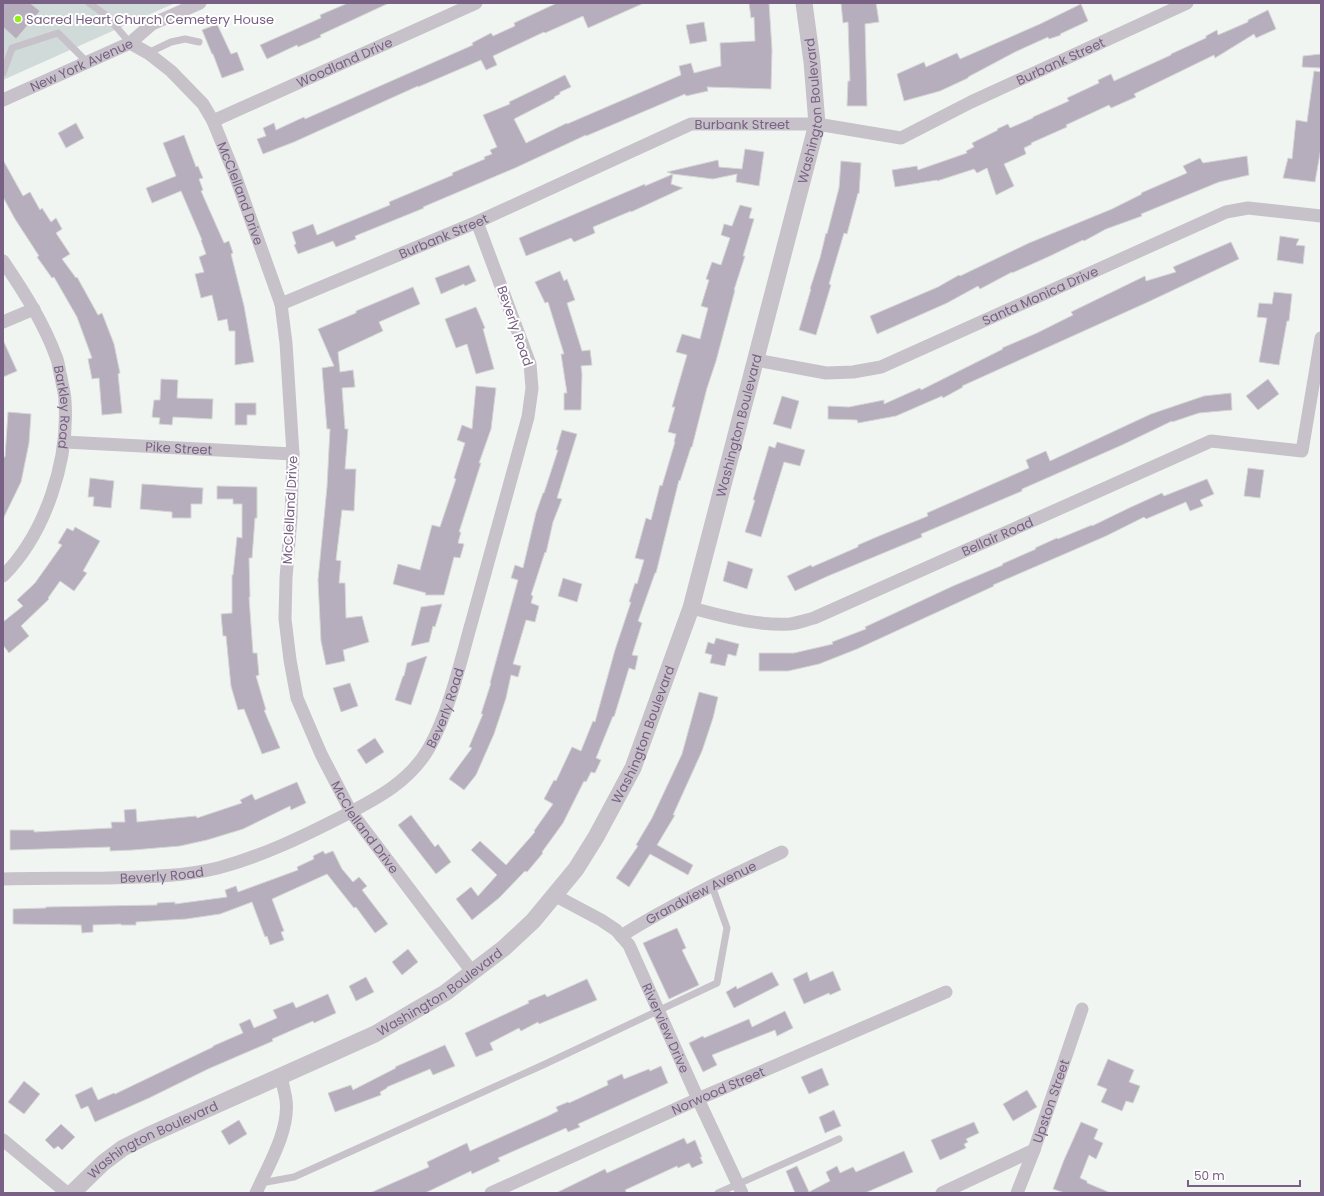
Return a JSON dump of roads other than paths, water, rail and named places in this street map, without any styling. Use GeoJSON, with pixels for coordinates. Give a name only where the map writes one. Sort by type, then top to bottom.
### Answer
{"type":"FeatureCollection","features":[{"type":"Feature","properties":{"kind":"street","name":"New York Avenue"},"geometry":{"type":"LineString","coordinates":[[3,100],[130,43],[152,24],[200,3]]}},
{"type":"Feature","properties":{"kind":"street","name":"Woodland Drive"},"geometry":{"type":"LineString","coordinates":[[213,121],[476,3]]}},
{"type":"Feature","properties":{"kind":"street","name":"Washington Boulevard"},"geometry":{"type":"LineString","coordinates":[[72,1193],[103,1163],[123,1148],[280,1075],[375,1034],[445,993],[504,948],[533,921],[576,869],[596,837],[633,768],[691,608],[817,124],[812,62],[804,3]]}},
{"type":"Feature","properties":{"kind":"street","name":"Burbank Street"},"geometry":{"type":"LineString","coordinates":[[281,304],[477,222],[691,124],[817,124],[901,138],[971,102],[1187,3]]}},
{"type":"Feature","properties":{"kind":"street","name":"McClelland Drive"},"geometry":{"type":"LineString","coordinates":[[130,43],[148,53],[171,71],[203,104],[213,121],[235,175],[281,304],[286,343],[293,454],[291,518],[286,578],[286,618],[290,660],[297,698],[321,754],[351,812],[473,973]]}},
{"type":"Feature","properties":{"kind":"street","name":"Santa Monica Drive"},"geometry":{"type":"LineString","coordinates":[[756,360],[826,373],[853,372],[881,367],[1226,212],[1248,208],[1321,216]]}},
{"type":"Feature","properties":{"kind":"street","name":"Beverly Road"},"geometry":{"type":"LineString","coordinates":[[3,879],[144,877],[183,874],[210,869],[258,856],[305,836],[379,798],[402,781],[418,765],[429,749],[440,725],[458,671],[528,417],[532,388],[530,364],[477,222]]}},
{"type":"Feature","properties":{"kind":"street","name":"Barkley Road"},"geometry":{"type":"LineString","coordinates":[[3,261],[34,308],[57,360],[65,400],[65,442],[58,475],[46,509],[27,547],[3,576]]}},
{"type":"Feature","properties":{"kind":"street"},"geometry":{"type":"LineString","coordinates":[[3,322],[34,308]]}},
{"type":"Feature","properties":{"kind":"street","name":"Bellair Road"},"geometry":{"type":"LineString","coordinates":[[691,608],[738,620],[766,624],[791,624],[814,618],[1211,441],[1302,451],[1321,338]]}},
{"type":"Feature","properties":{"kind":"street","name":"Pike Street"},"geometry":{"type":"LineString","coordinates":[[65,442],[293,454]]}},
{"type":"Feature","properties":{"kind":"street","name":"Grandview Avenue"},"geometry":{"type":"LineString","coordinates":[[621,936],[650,918],[782,852]]}},
{"type":"Feature","properties":{"kind":"street","name":"Riverview Drive"},"geometry":{"type":"LineString","coordinates":[[554,895],[601,920],[616,930],[629,945],[698,1099],[740,1188]]}},
{"type":"Feature","properties":{"kind":"street","name":"Norwood Street"},"geometry":{"type":"LineString","coordinates":[[491,1193],[698,1099],[946,992]]}},
{"type":"Feature","properties":{"kind":"street","name":"Upston Street"},"geometry":{"type":"LineString","coordinates":[[1017,1193],[1034,1150],[1082,1009]]}},
{"type":"Feature","properties":{"kind":"street"},"geometry":{"type":"LineString","coordinates":[[258,1188],[279,1140],[286,1119],[286,1100],[280,1075]]}},
{"type":"Feature","properties":{"kind":"street"},"geometry":{"type":"LineString","coordinates":[[3,1140],[66,1193]]}},
{"type":"Feature","properties":{"kind":"street"},"geometry":{"type":"LineString","coordinates":[[942,1193],[1034,1150]]}},
{"type":"Feature","properties":{"kind":"lane"},"geometry":{"type":"LineString","coordinates":[[89,3],[107,16],[130,43]]}},
{"type":"Feature","properties":{"kind":"lane"},"geometry":{"type":"LineString","coordinates":[[3,73],[12,48],[58,33],[88,62]]}},
{"type":"Feature","properties":{"kind":"lane"},"geometry":{"type":"LineString","coordinates":[[148,53],[170,42],[185,39],[199,42]]}},
{"type":"Feature","properties":{"kind":"lane"},"geometry":{"type":"LineString","coordinates":[[258,1188],[294,1177],[543,1065],[717,983],[727,928],[712,886]]}},
{"type":"Feature","properties":{"kind":"lane"},"geometry":{"type":"LineString","coordinates":[[718,1193],[740,1188],[839,1139]]}},
{"type":"Feature","properties":{"kind":"place","name":"Sacred Heart Church Cemetery House"},"geometry":{"type":"Point","coordinates":[18,19]}}]}
